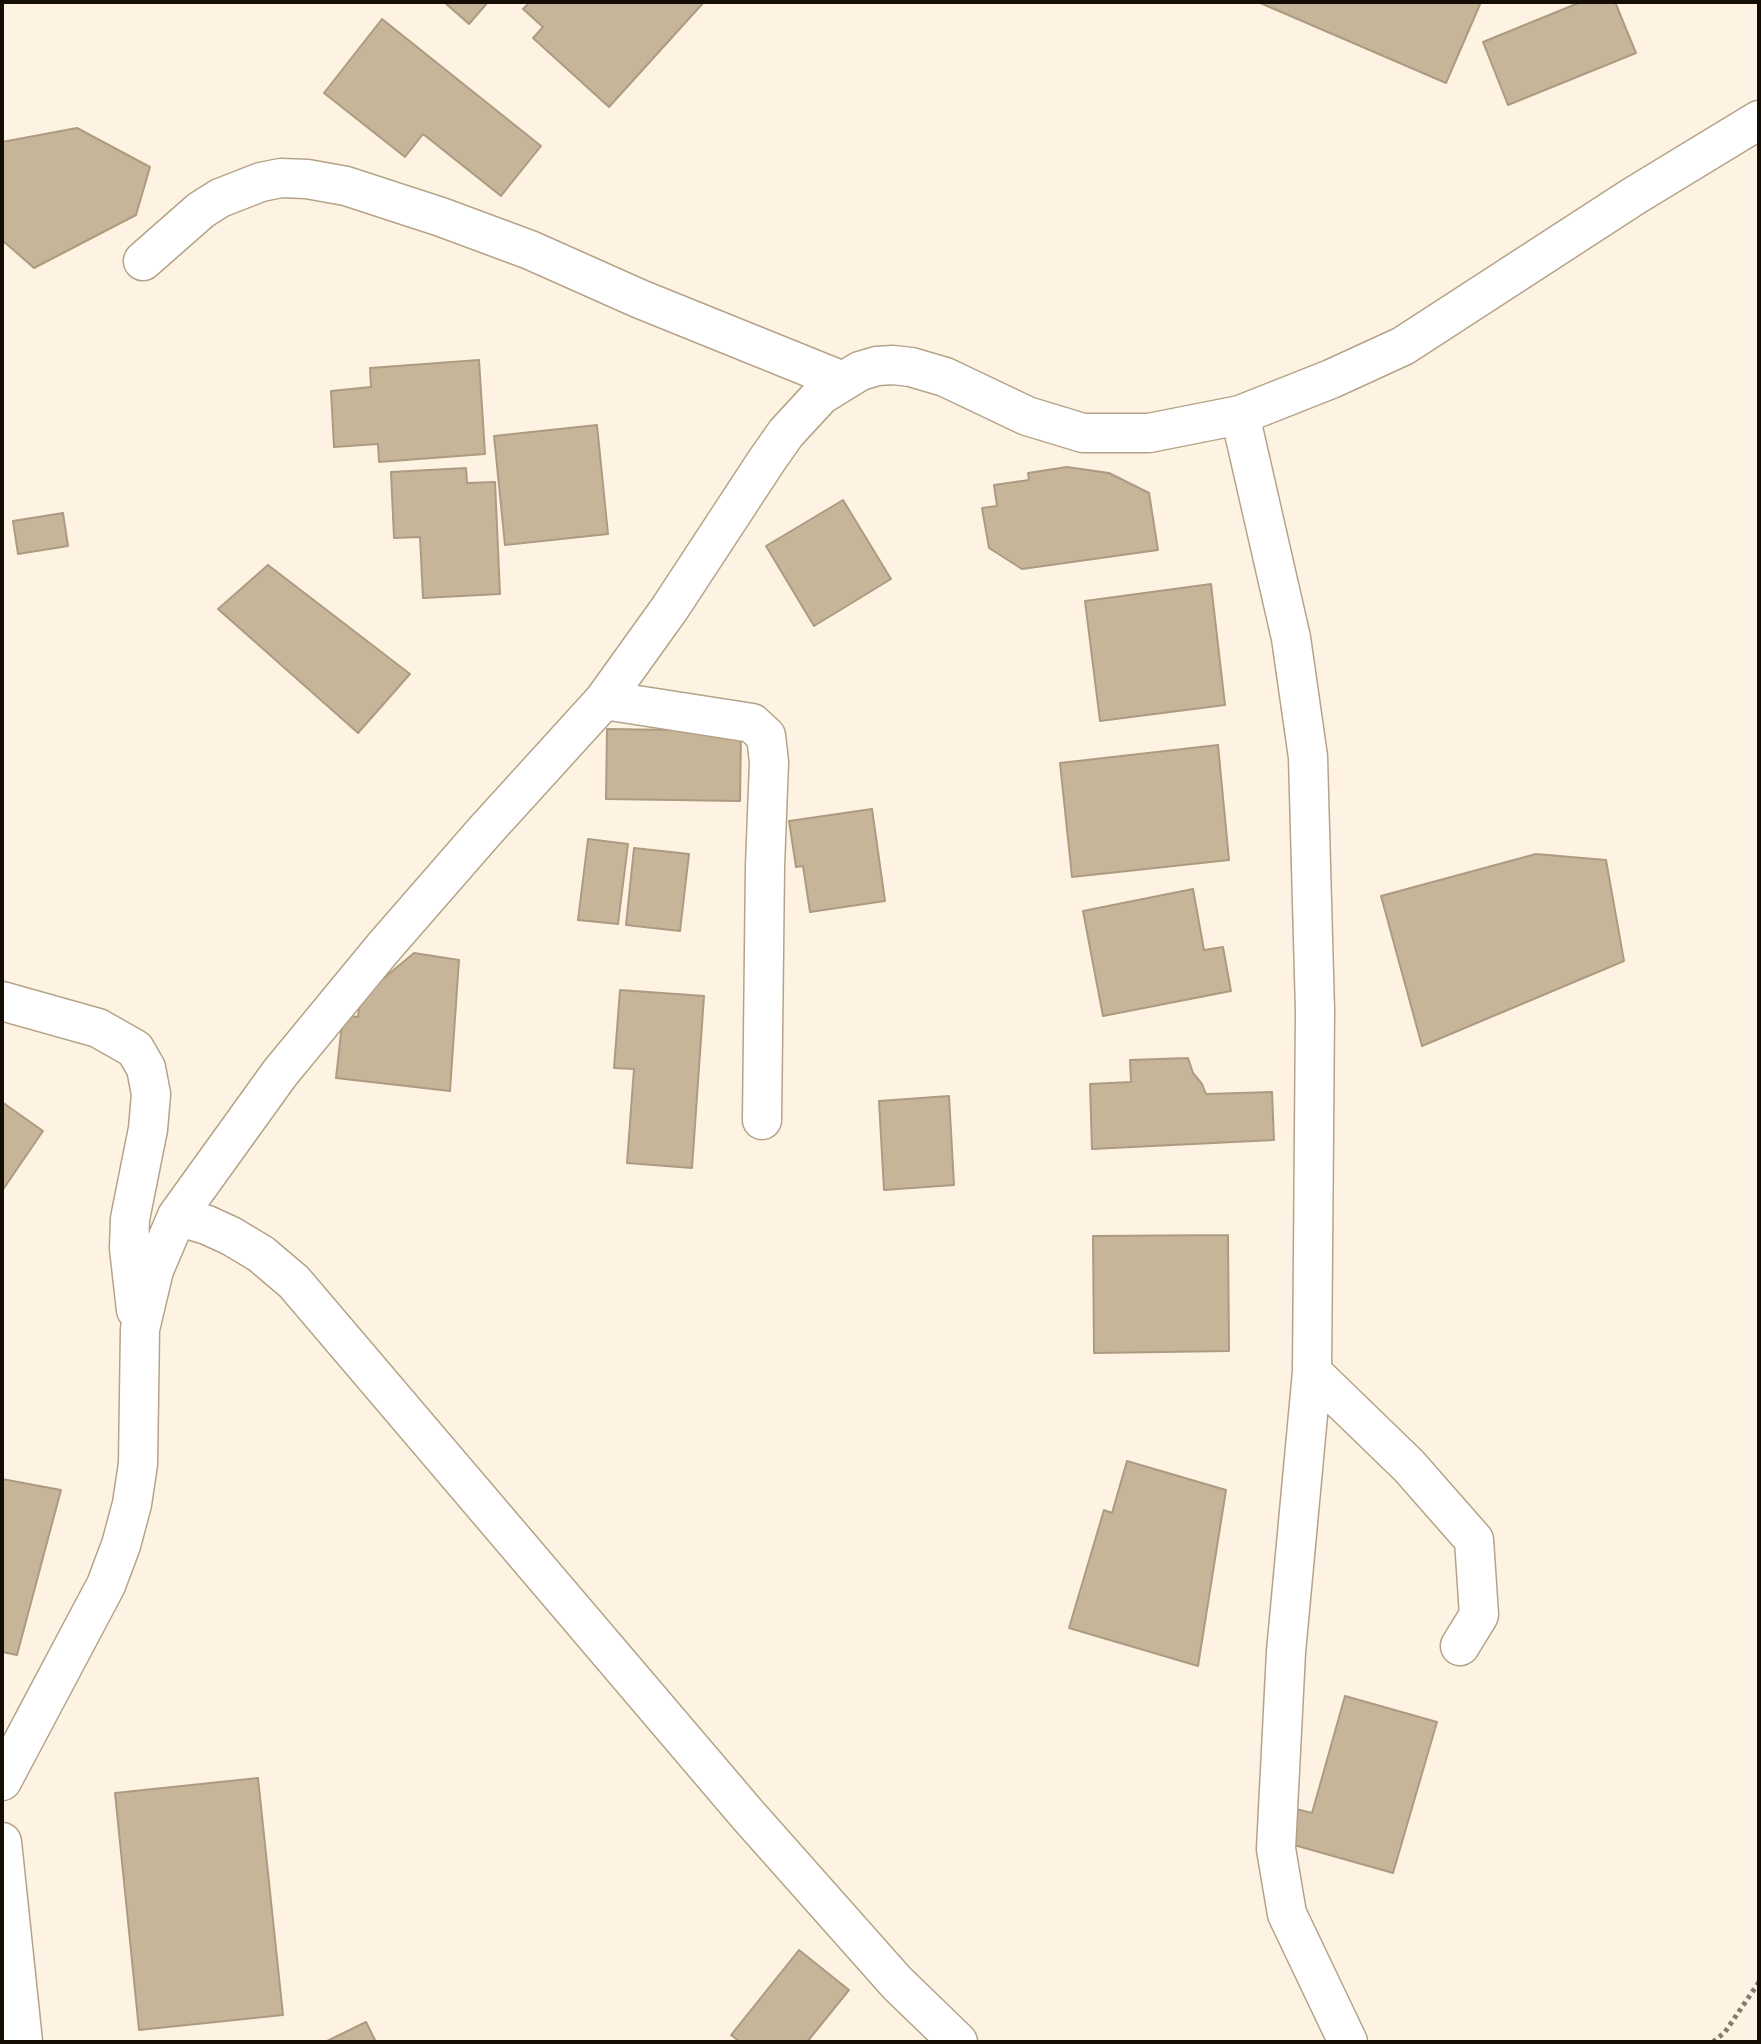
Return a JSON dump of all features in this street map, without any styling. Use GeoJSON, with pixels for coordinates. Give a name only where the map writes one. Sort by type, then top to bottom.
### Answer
{"type":"FeatureCollection","features":[{"type":"Feature","properties":{"kind":"street"},"geometry":{"type":"LineString","coordinates":[[140,1329],[154,1270],[177,1216],[280,1073],[484,832],[604,700],[670,608],[786,433],[821,395],[877,366],[911,367],[945,377],[1027,416],[1083,433],[1149,433],[1240,415],[1403,346],[1634,196],[1759,120]]}},
{"type":"Feature","properties":{"kind":"street"},"geometry":{"type":"LineString","coordinates":[[143,261],[201,210],[220,198],[261,182],[281,178],[307,179],[346,186],[456,222],[843,381]]}},
{"type":"Feature","properties":{"kind":"street"},"geometry":{"type":"LineString","coordinates":[[1240,415],[1291,638],[1308,757],[1315,1011],[1312,1372],[1286,1652],[1276,1849],[1287,1914],[1348,2042]]}},
{"type":"Feature","properties":{"kind":"street"},"geometry":{"type":"LineString","coordinates":[[604,700],[752,723],[766,736],[769,762],[762,1120]]}},
{"type":"Feature","properties":{"kind":"street"},"geometry":{"type":"LineString","coordinates":[[2,1001],[98,1028],[135,1049],[146,1068],[151,1094],[148,1129],[130,1219],[129,1248],[140,1329],[138,1464],[132,1504],[106,1585],[2,1781]]}},
{"type":"Feature","properties":{"kind":"street"},"geometry":{"type":"LineString","coordinates":[[177,1216],[231,1236],[261,1254],[294,1282],[747,1814],[897,1983],[958,2042]]}},
{"type":"Feature","properties":{"kind":"street"},"geometry":{"type":"LineString","coordinates":[[1312,1372],[1409,1466],[1474,1540],[1479,1615],[1460,1646]]}},
{"type":"Feature","properties":{"kind":"street"},"geometry":{"type":"LineString","coordinates":[[2,1842],[23,2042]]}},
{"type":"Feature","properties":{"kind":"path"},"geometry":{"type":"LineString","coordinates":[[1713,2042],[1725,2032],[1759,1982]]}},
{"type":"Feature","properties":{"kind":"building"},"geometry":{"type":"Polygon","coordinates":[[[444,2],[488,2],[469,24],[444,2]]]}},
{"type":"Feature","properties":{"kind":"building"},"geometry":{"type":"Polygon","coordinates":[[[530,2],[704,2],[609,107],[533,38],[543,27],[523,9],[530,2]]]}},
{"type":"Feature","properties":{"kind":"building"},"geometry":{"type":"Polygon","coordinates":[[[1258,2],[1481,2],[1446,83],[1258,2]]]}},
{"type":"Feature","properties":{"kind":"building"},"geometry":{"type":"Polygon","coordinates":[[[1581,2],[1615,2],[1636,53],[1508,105],[1483,42],[1581,2]]]}},
{"type":"Feature","properties":{"kind":"building"},"geometry":{"type":"Polygon","coordinates":[[[382,19],[541,146],[501,196],[423,134],[405,157],[324,93],[382,19]]]}},
{"type":"Feature","properties":{"kind":"building"},"geometry":{"type":"Polygon","coordinates":[[[77,128],[150,167],[136,215],[34,268],[2,240],[2,142],[77,128]]]}},
{"type":"Feature","properties":{"kind":"building"},"geometry":{"type":"Polygon","coordinates":[[[479,360],[485,454],[379,462],[378,444],[334,447],[331,391],[371,387],[370,368],[479,360]]]}},
{"type":"Feature","properties":{"kind":"building"},"geometry":{"type":"Polygon","coordinates":[[[597,425],[608,534],[505,545],[494,436],[597,425]]]}},
{"type":"Feature","properties":{"kind":"building"},"geometry":{"type":"Polygon","coordinates":[[[1067,467],[1109,473],[1149,493],[1158,550],[1022,569],[989,548],[982,508],[997,506],[994,485],[1029,480],[1028,473],[1067,467]]]}},
{"type":"Feature","properties":{"kind":"building"},"geometry":{"type":"Polygon","coordinates":[[[466,468],[467,483],[495,482],[500,594],[423,598],[420,537],[394,538],[391,472],[466,468]]]}},
{"type":"Feature","properties":{"kind":"building"},"geometry":{"type":"Polygon","coordinates":[[[843,500],[891,579],[814,626],[766,546],[843,500]]]}},
{"type":"Feature","properties":{"kind":"building"},"geometry":{"type":"Polygon","coordinates":[[[63,513],[68,546],[18,554],[13,521],[63,513]]]}},
{"type":"Feature","properties":{"kind":"building"},"geometry":{"type":"Polygon","coordinates":[[[268,565],[410,674],[358,733],[218,609],[268,565]]]}},
{"type":"Feature","properties":{"kind":"building"},"geometry":{"type":"Polygon","coordinates":[[[1211,584],[1225,705],[1100,721],[1085,601],[1211,584]]]}},
{"type":"Feature","properties":{"kind":"building"},"geometry":{"type":"Polygon","coordinates":[[[607,729],[741,731],[740,801],[606,799],[607,729]]]}},
{"type":"Feature","properties":{"kind":"building"},"geometry":{"type":"Polygon","coordinates":[[[1218,745],[1229,860],[1072,877],[1060,763],[1218,745]]]}},
{"type":"Feature","properties":{"kind":"building"},"geometry":{"type":"Polygon","coordinates":[[[872,809],[885,901],[810,912],[803,866],[796,867],[789,821],[872,809]]]}},
{"type":"Feature","properties":{"kind":"building"},"geometry":{"type":"Polygon","coordinates":[[[588,839],[628,844],[618,924],[578,920],[588,839]]]}},
{"type":"Feature","properties":{"kind":"building"},"geometry":{"type":"Polygon","coordinates":[[[634,848],[689,854],[680,931],[626,925],[634,848]]]}},
{"type":"Feature","properties":{"kind":"building"},"geometry":{"type":"Polygon","coordinates":[[[1536,854],[1606,860],[1624,961],[1422,1046],[1381,896],[1536,854]]]}},
{"type":"Feature","properties":{"kind":"building"},"geometry":{"type":"Polygon","coordinates":[[[1193,889],[1204,950],[1223,947],[1231,991],[1103,1016],[1083,911],[1193,889]]]}},
{"type":"Feature","properties":{"kind":"building"},"geometry":{"type":"Polygon","coordinates":[[[414,953],[459,960],[450,1091],[336,1078],[343,1015],[358,1017],[360,998],[414,953]]]}},
{"type":"Feature","properties":{"kind":"building"},"geometry":{"type":"Polygon","coordinates":[[[620,990],[704,996],[692,1168],[627,1163],[634,1069],[614,1068],[620,990]]]}},
{"type":"Feature","properties":{"kind":"building"},"geometry":{"type":"Polygon","coordinates":[[[1188,1058],[1206,1094],[1272,1092],[1274,1140],[1092,1149],[1090,1084],[1131,1082],[1130,1060],[1188,1058]]]}},
{"type":"Feature","properties":{"kind":"building"},"geometry":{"type":"Polygon","coordinates":[[[949,1096],[954,1185],[884,1190],[879,1101],[949,1096]]]}},
{"type":"Feature","properties":{"kind":"building"},"geometry":{"type":"Polygon","coordinates":[[[2,1102],[43,1131],[2,1191],[2,1102]]]}},
{"type":"Feature","properties":{"kind":"building"},"geometry":{"type":"Polygon","coordinates":[[[1228,1235],[1229,1351],[1094,1353],[1093,1236],[1228,1235]]]}},
{"type":"Feature","properties":{"kind":"building"},"geometry":{"type":"Polygon","coordinates":[[[1127,1461],[1226,1490],[1198,1666],[1069,1628],[1104,1510],[1112,1513],[1127,1461]]]}},
{"type":"Feature","properties":{"kind":"building"},"geometry":{"type":"Polygon","coordinates":[[[2,1479],[61,1490],[17,1655],[2,1652],[2,1479]]]}},
{"type":"Feature","properties":{"kind":"building"},"geometry":{"type":"Polygon","coordinates":[[[1345,1696],[1437,1722],[1393,1873],[1287,1843],[1296,1809],[1312,1813],[1345,1696]]]}},
{"type":"Feature","properties":{"kind":"building"},"geometry":{"type":"Polygon","coordinates":[[[258,1778],[283,2015],[139,2030],[115,1793],[258,1778]]]}},
{"type":"Feature","properties":{"kind":"building"},"geometry":{"type":"Polygon","coordinates":[[[799,1950],[849,1990],[807,2042],[740,2042],[731,2035],[799,1950]]]}},
{"type":"Feature","properties":{"kind":"building"},"geometry":{"type":"Polygon","coordinates":[[[366,2022],[376,2042],[325,2042],[366,2022]]]}}]}
